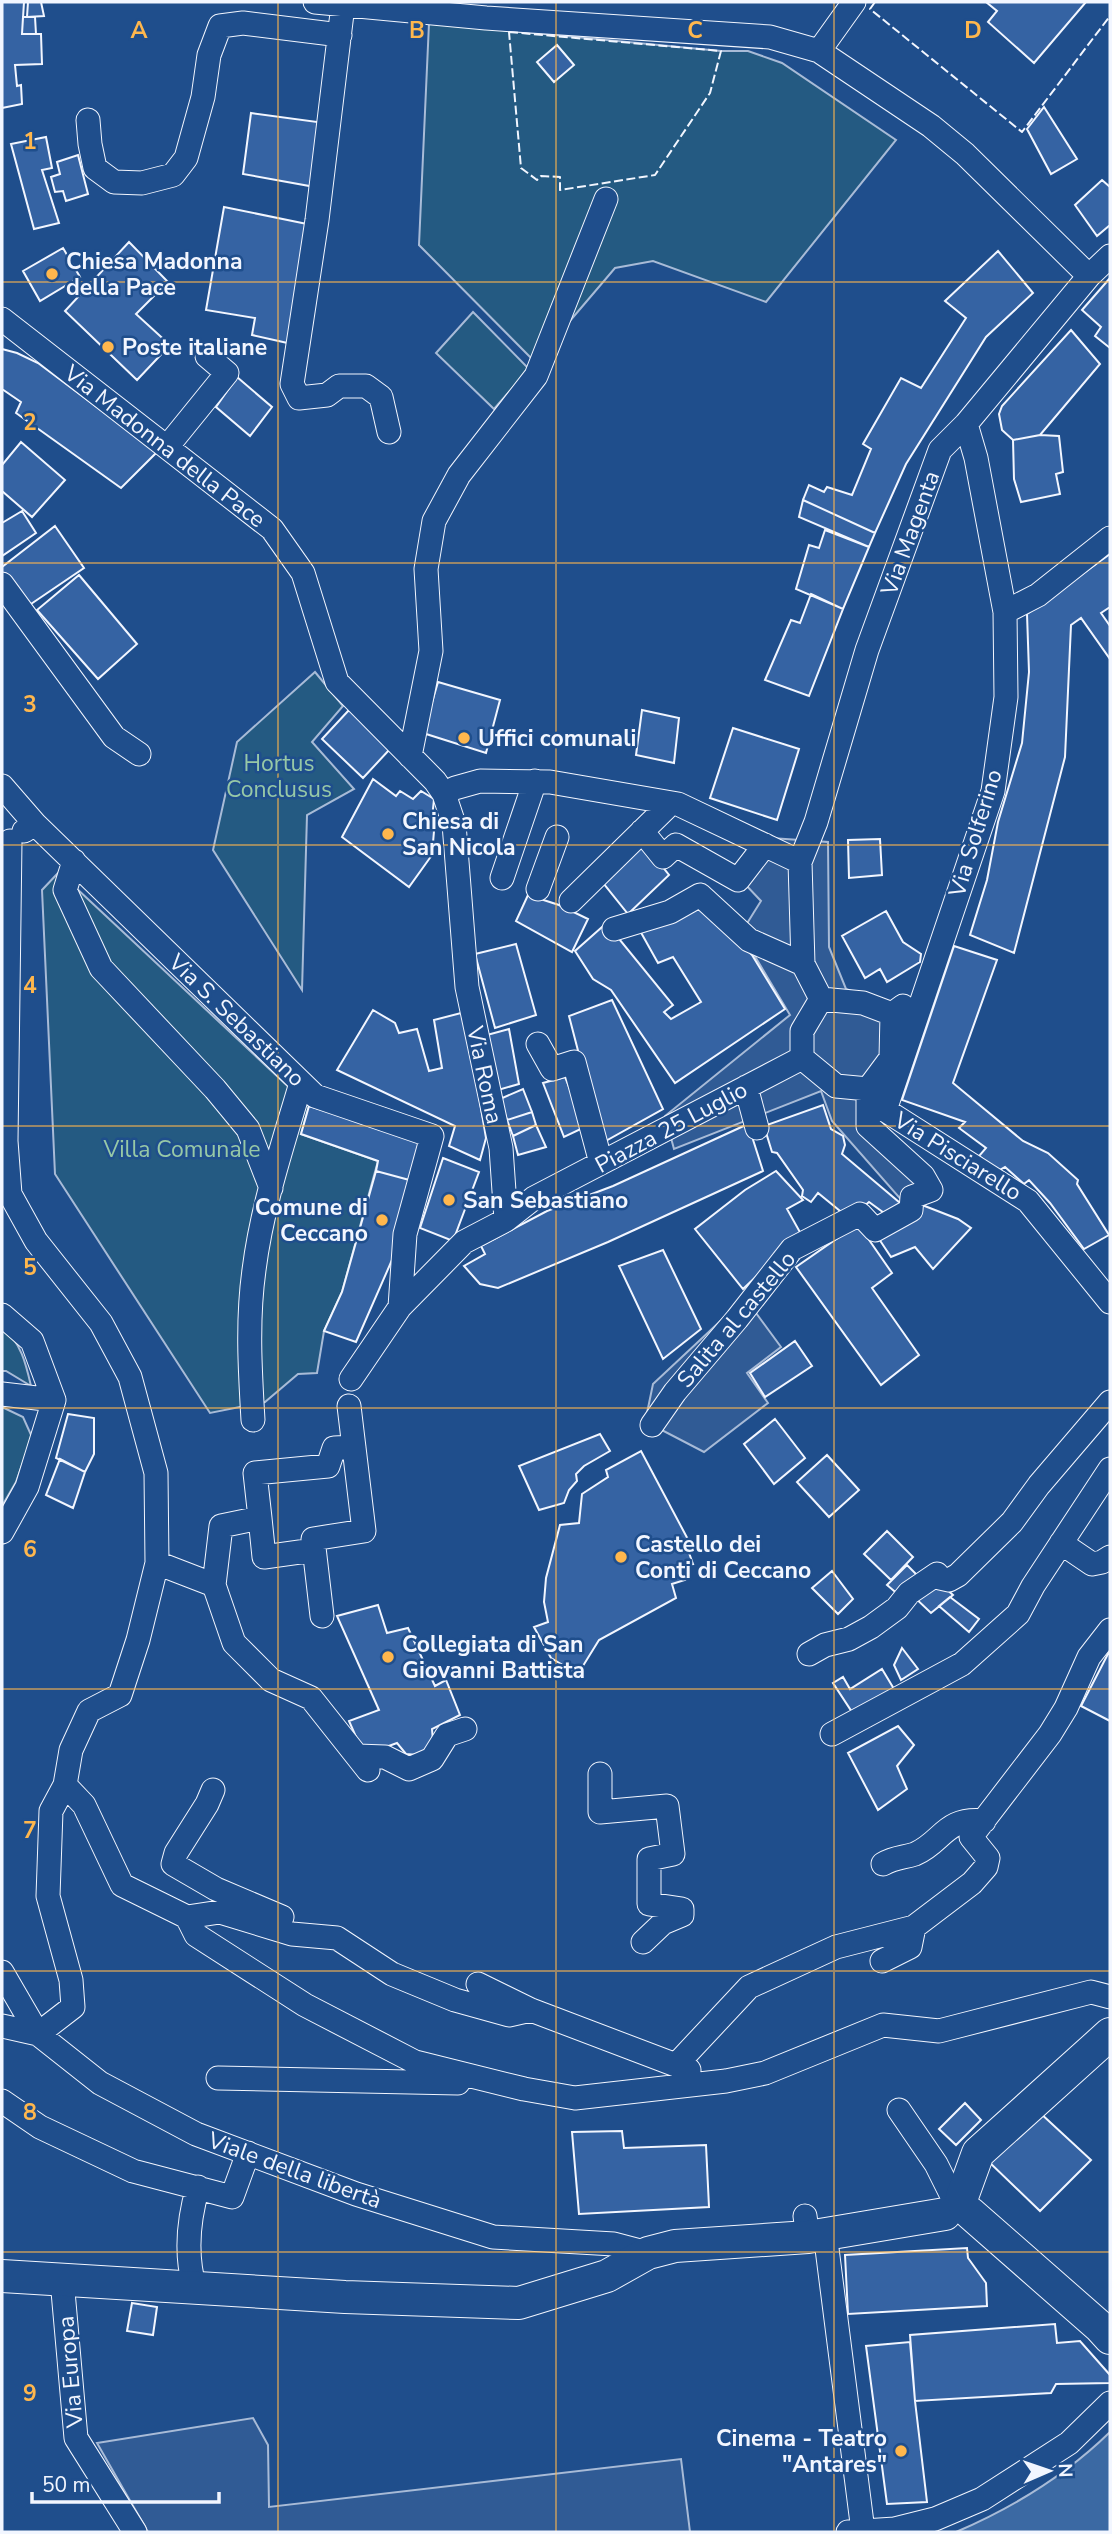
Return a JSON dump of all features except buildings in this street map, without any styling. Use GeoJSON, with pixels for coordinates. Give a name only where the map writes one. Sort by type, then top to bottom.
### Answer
{"type":"FeatureCollection","features":[{"type":"Feature","properties":{"kind":"main road"},"geometry":{"type":"LineString","coordinates":[[958,2206],[978,2153],[1110,2034]]}},
{"type":"Feature","properties":{"kind":"main road"},"geometry":{"type":"LineString","coordinates":[[2,2276],[195,2289],[519,2304],[607,2276],[648,2253],[675,2246],[958,2206],[1105,2332]]}},
{"type":"Feature","properties":{"kind":"street"},"geometry":{"type":"LineString","coordinates":[[315,2],[485,10],[770,37],[819,51],[931,126],[965,154],[1089,276]]}},
{"type":"Feature","properties":{"kind":"street"},"geometry":{"type":"LineString","coordinates":[[819,51],[854,2]]}},
{"type":"Feature","properties":{"kind":"street"},"geometry":{"type":"LineString","coordinates":[[343,5],[317,220],[292,384],[299,398],[327,395],[339,386],[366,387],[381,397],[389,432]]}},
{"type":"Feature","properties":{"kind":"street"},"geometry":{"type":"LineString","coordinates":[[88,120],[95,168],[114,182],[142,183],[173,175],[186,158],[192,139],[203,97],[209,55],[220,26],[243,23],[340,35]]}},
{"type":"Feature","properties":{"kind":"street"},"geometry":{"type":"LineString","coordinates":[[410,756],[430,651],[426,569],[433,521],[460,475],[536,376],[606,198]]}},
{"type":"Feature","properties":{"kind":"street","name":"Via Magenta"},"geometry":{"type":"LineString","coordinates":[[800,862],[816,822],[866,650],[940,450],[966,424],[1089,276],[1110,256]]}},
{"type":"Feature","properties":{"kind":"street","name":"Via Madonna della Pace"},"geometry":{"type":"LineString","coordinates":[[2,319],[272,528],[303,573],[337,682],[435,781],[444,794]]}},
{"type":"Feature","properties":{"kind":"street"},"geometry":{"type":"LineString","coordinates":[[167,447],[227,373],[207,356]]}},
{"type":"Feature","properties":{"kind":"street","name":"Via Solferino"},"geometry":{"type":"LineString","coordinates":[[925,990],[993,791],[1006,697],[1005,612],[976,458],[966,424]]}},
{"type":"Feature","properties":{"kind":"street"},"geometry":{"type":"LineString","coordinates":[[1005,612],[1038,595],[1110,538]]}},
{"type":"Feature","properties":{"kind":"street"},"geometry":{"type":"LineString","coordinates":[[2,584],[114,737],[139,754]]}},
{"type":"Feature","properties":{"kind":"street"},"geometry":{"type":"LineString","coordinates":[[444,794],[480,781],[550,782],[678,804],[800,862],[803,964],[821,999]]}},
{"type":"Feature","properties":{"kind":"street"},"geometry":{"type":"LineString","coordinates":[[502,878],[535,782]]}},
{"type":"Feature","properties":{"kind":"street"},"geometry":{"type":"LineString","coordinates":[[2,786],[35,824],[6,845],[6,1195],[36,1241],[101,1323],[130,1377],[156,1473],[157,1563],[138,1640],[120,1695],[89,1711],[71,1750],[65,1785],[51,1811],[48,1896],[71,1980],[73,2007],[38,2034],[2,2026]]}},
{"type":"Feature","properties":{"kind":"street","name":"Via Roma"},"geometry":{"type":"LineString","coordinates":[[444,794],[454,824],[467,987],[500,1149],[506,1220]]}},
{"type":"Feature","properties":{"kind":"street"},"geometry":{"type":"LineString","coordinates":[[571,901],[671,803]]}},
{"type":"Feature","properties":{"kind":"street","name":"Via S. Sebastiano"},"geometry":{"type":"LineString","coordinates":[[35,824],[315,1096],[432,1136],[405,1234],[400,1307]]}},
{"type":"Feature","properties":{"kind":"street"},"geometry":{"type":"LineString","coordinates":[[642,831],[663,857],[676,845],[738,880],[765,845]]}},
{"type":"Feature","properties":{"kind":"street"},"geometry":{"type":"LineString","coordinates":[[538,889],[557,837]]}},
{"type":"Feature","properties":{"kind":"street"},"geometry":{"type":"LineString","coordinates":[[74,861],[65,890],[101,968],[215,1089],[248,1129],[271,1188]]}},
{"type":"Feature","properties":{"kind":"street"},"geometry":{"type":"LineString","coordinates":[[614,929],[670,912],[700,895],[749,940],[803,964]]}},
{"type":"Feature","properties":{"kind":"street"},"geometry":{"type":"LineString","coordinates":[[892,1014],[925,990]]}},
{"type":"Feature","properties":{"kind":"street","name":"Via Pisciarello"},"geometry":{"type":"LineString","coordinates":[[925,990],[885,1110],[1028,1201],[1110,1302]]}},
{"type":"Feature","properties":{"kind":"street"},"geometry":{"type":"LineString","coordinates":[[821,999],[863,1003],[892,1014]]}},
{"type":"Feature","properties":{"kind":"street"},"geometry":{"type":"LineString","coordinates":[[821,999],[803,1031],[802,1058],[836,1086],[869,1089],[891,1058],[892,1014]]}},
{"type":"Feature","properties":{"kind":"street"},"geometry":{"type":"LineString","coordinates":[[538,1044],[552,1069],[574,1062],[601,1163]]}},
{"type":"Feature","properties":{"kind":"street","name":"Piazza 25 Luglio"},"geometry":{"type":"LineString","coordinates":[[506,1220],[534,1198],[802,1058]]}},
{"type":"Feature","properties":{"kind":"street"},"geometry":{"type":"LineString","coordinates":[[253,1420],[249,1362],[254,1269],[271,1188],[301,1083]]}},
{"type":"Feature","properties":{"kind":"street"},"geometry":{"type":"LineString","coordinates":[[746,1087],[757,1128]]}},
{"type":"Feature","properties":{"kind":"street","name":"Salita al castello"},"geometry":{"type":"LineString","coordinates":[[652,1425],[675,1392],[792,1249],[860,1214],[876,1230],[911,1210],[912,1197],[931,1190],[923,1176],[869,1126],[869,1089]]}},
{"type":"Feature","properties":{"kind":"street"},"geometry":{"type":"LineString","coordinates":[[351,1379],[400,1307],[464,1242],[506,1220]]}},
{"type":"Feature","properties":{"kind":"street"},"geometry":{"type":"LineString","coordinates":[[2,1315],[32,1341],[54,1400],[27,1487],[2,1532]]}},
{"type":"Feature","properties":{"kind":"street"},"geometry":{"type":"LineString","coordinates":[[2,1394],[54,1400]]}},
{"type":"Feature","properties":{"kind":"street"},"geometry":{"type":"LineString","coordinates":[[809,1654],[825,1645],[849,1639],[870,1627],[897,1608],[909,1593],[937,1574],[940,1578],[949,1580],[958,1575],[1012,1522],[1110,1402]]}},
{"type":"Feature","properties":{"kind":"street"},"geometry":{"type":"LineString","coordinates":[[322,1616],[313,1539],[364,1531],[349,1406]]}},
{"type":"Feature","properties":{"kind":"street"},"geometry":{"type":"LineString","coordinates":[[314,1550],[264,1557],[255,1474],[328,1466],[334,1448],[354,1447]]}},
{"type":"Feature","properties":{"kind":"street"},"geometry":{"type":"LineString","coordinates":[[832,1734],[962,1664],[1018,1614],[1032,1586],[1110,1469]]}},
{"type":"Feature","properties":{"kind":"street"},"geometry":{"type":"LineString","coordinates":[[260,1518],[221,1526],[214,1585],[234,1643],[271,1681],[311,1698],[363,1763],[385,1756],[409,1769],[432,1759],[447,1735],[465,1729]]}},
{"type":"Feature","properties":{"kind":"street"},"geometry":{"type":"LineString","coordinates":[[1061,1543],[1092,1564],[1110,1557]]}},
{"type":"Feature","properties":{"kind":"street"},"geometry":{"type":"LineString","coordinates":[[157,1563],[214,1585]]}},
{"type":"Feature","properties":{"kind":"street"},"geometry":{"type":"LineString","coordinates":[[676,2065],[748,1987],[836,1947],[914,1927],[972,1883],[986,1867],[988,1858],[971,1836],[1061,1717],[1089,1657],[1110,1630]]}},
{"type":"Feature","properties":{"kind":"street"},"geometry":{"type":"LineString","coordinates":[[600,1773],[600,1812],[667,1806],[673,1854],[649,1859],[649,1904],[682,1909],[682,1915],[663,1923],[643,1942]]}},
{"type":"Feature","properties":{"kind":"street"},"geometry":{"type":"LineString","coordinates":[[65,1785],[84,1805],[122,1885],[187,1917],[197,1934],[305,2006],[415,2062],[575,2098],[726,2081],[765,2073],[883,2025],[939,2031],[1091,1992],[1110,1997]]}},
{"type":"Feature","properties":{"kind":"street"},"geometry":{"type":"LineString","coordinates":[[213,1790],[194,1827],[176,1853],[173,1864],[216,1889],[298,1923],[312,1936]]}},
{"type":"Feature","properties":{"kind":"street"},"geometry":{"type":"LineString","coordinates":[[883,1864],[896,1857],[917,1853],[944,1830],[962,1822],[984,1821]]}},
{"type":"Feature","properties":{"kind":"street"},"geometry":{"type":"LineString","coordinates":[[187,1917],[220,1912],[292,1934],[337,1938],[392,1973],[455,2000],[509,2015],[531,2010]]}},
{"type":"Feature","properties":{"kind":"street"},"geometry":{"type":"LineString","coordinates":[[882,1961],[910,1947],[914,1927]]}},
{"type":"Feature","properties":{"kind":"street","name":"Viale della libertà"},"geometry":{"type":"LineString","coordinates":[[2,1972],[38,2034],[100,2083],[195,2134],[356,2194],[493,2236],[614,2244],[648,2253]]}},
{"type":"Feature","properties":{"kind":"street"},"geometry":{"type":"LineString","coordinates":[[478,1984],[531,2010],[726,2081]]}},
{"type":"Feature","properties":{"kind":"street"},"geometry":{"type":"LineString","coordinates":[[218,2078],[466,2083],[477,2078]]}},
{"type":"Feature","properties":{"kind":"street"},"geometry":{"type":"LineString","coordinates":[[2,2101],[40,2127],[133,2171],[232,2197],[248,2153]]}},
{"type":"Feature","properties":{"kind":"street"},"geometry":{"type":"LineString","coordinates":[[899,2110],[936,2164],[958,2206]]}},
{"type":"Feature","properties":{"kind":"street"},"geometry":{"type":"LineString","coordinates":[[195,2289],[189,2268],[189,2253],[191,2213],[198,2187]]}},
{"type":"Feature","properties":{"kind":"street"},"geometry":{"type":"LineString","coordinates":[[813,2228],[863,2531]]}},
{"type":"Feature","properties":{"kind":"street","name":"Via Europa"},"geometry":{"type":"LineString","coordinates":[[62,2280],[76,2438],[135,2532]]}},
{"type":"Feature","properties":{"kind":"street"},"geometry":{"type":"LineString","coordinates":[[848,2532],[895,2529],[935,2519],[982,2499],[1069,2443],[1110,2403]]}},
{"type":"Feature","properties":{"kind":"green space"},"geometry":{"type":"Polygon","coordinates":[[[429,23],[721,51],[748,51],[782,63],[896,140],[766,302],[653,261],[615,268],[535,362],[419,245],[429,23]]]}},
{"type":"Feature","properties":{"kind":"green space"},"geometry":{"type":"Polygon","coordinates":[[[473,312],[529,369],[494,409],[436,353],[473,312]]]}},
{"type":"Feature","properties":{"kind":"green space","name":"Hortus Conclusus"},"geometry":{"type":"Polygon","coordinates":[[[315,672],[343,706],[312,742],[354,789],[307,815],[302,990],[213,850],[237,742],[315,672]]]}},
{"type":"Feature","properties":{"kind":"green space","name":"Villa Comunale"},"geometry":{"type":"Polygon","coordinates":[[[59,872],[309,1106],[301,1134],[378,1161],[342,1292],[324,1331],[317,1373],[298,1374],[265,1402],[210,1413],[55,1174],[42,890],[59,872]]]}},
{"type":"Feature","properties":{"kind":"green space"},"geometry":{"type":"Polygon","coordinates":[[[2,1327],[18,1346],[31,1386],[2,1371],[2,1327]]]}},
{"type":"Feature","properties":{"kind":"green space"},"geometry":{"type":"Polygon","coordinates":[[[2,1407],[23,1417],[32,1437],[16,1482],[2,1506],[2,1407]]]}},
{"type":"Feature","properties":{"kind":"shaded area"},"geometry":{"type":"Polygon","coordinates":[[[771,838],[828,842],[829,947],[846,989],[909,1012],[880,1107],[884,1134],[935,1179],[904,1203],[832,1121],[821,1091],[674,1149],[665,1116],[790,1015],[741,933],[761,901],[742,881],[771,838]]]}},
{"type":"Feature","properties":{"kind":"shaded area"},"geometry":{"type":"Polygon","coordinates":[[[745,1298],[781,1347],[747,1373],[768,1403],[704,1452],[652,1425],[647,1413],[653,1384],[745,1298]]]}},
{"type":"Feature","properties":{"kind":"shaded area"},"geometry":{"type":"Polygon","coordinates":[[[253,2418],[268,2445],[269,2507],[681,2459],[690,2532],[148,2532],[97,2443],[253,2418]]]}},
{"type":"Feature","properties":{"kind":"shaded area"},"geometry":{"type":"Polygon","coordinates":[[[1110,2432],[1110,2532],[956,2532],[1038,2489],[1076,2462],[1110,2432]]]}},
{"type":"Feature","properties":{"kind":"fence"},"geometry":{"type":"LineString","coordinates":[[875,2],[870,9],[1022,132],[1110,16]]}},
{"type":"Feature","properties":{"kind":"fence"},"geometry":{"type":"LineString","coordinates":[[509,32],[721,51],[710,93],[655,175],[560,190],[560,177],[541,176],[537,180],[521,168],[509,32]]}},
{"type":"Feature","properties":{"kind":"place","name":"Chiesa Madonna della Pace"},"geometry":{"type":"Point","coordinates":[52,274]}},
{"type":"Feature","properties":{"kind":"place","name":"Poste italiane"},"geometry":{"type":"Point","coordinates":[108,347]}},
{"type":"Feature","properties":{"kind":"place","name":"Uffici comunali"},"geometry":{"type":"Point","coordinates":[464,738]}},
{"type":"Feature","properties":{"kind":"place","name":"Chiesa di San Nicola"},"geometry":{"type":"Point","coordinates":[388,834]}},
{"type":"Feature","properties":{"kind":"place","name":"San Sebastiano"},"geometry":{"type":"Point","coordinates":[449,1200]}},
{"type":"Feature","properties":{"kind":"place","name":"Comune di Ceccano"},"geometry":{"type":"Point","coordinates":[382,1220]}},
{"type":"Feature","properties":{"kind":"place","name":"Castello dei Conti di Ceccano"},"geometry":{"type":"Point","coordinates":[621,1557]}},
{"type":"Feature","properties":{"kind":"place","name":"Collegiata di San Giovanni Battista"},"geometry":{"type":"Point","coordinates":[388,1657]}},
{"type":"Feature","properties":{"kind":"place","name":"Cinema - Teatro \"Antares\""},"geometry":{"type":"Point","coordinates":[901,2451]}}]}
